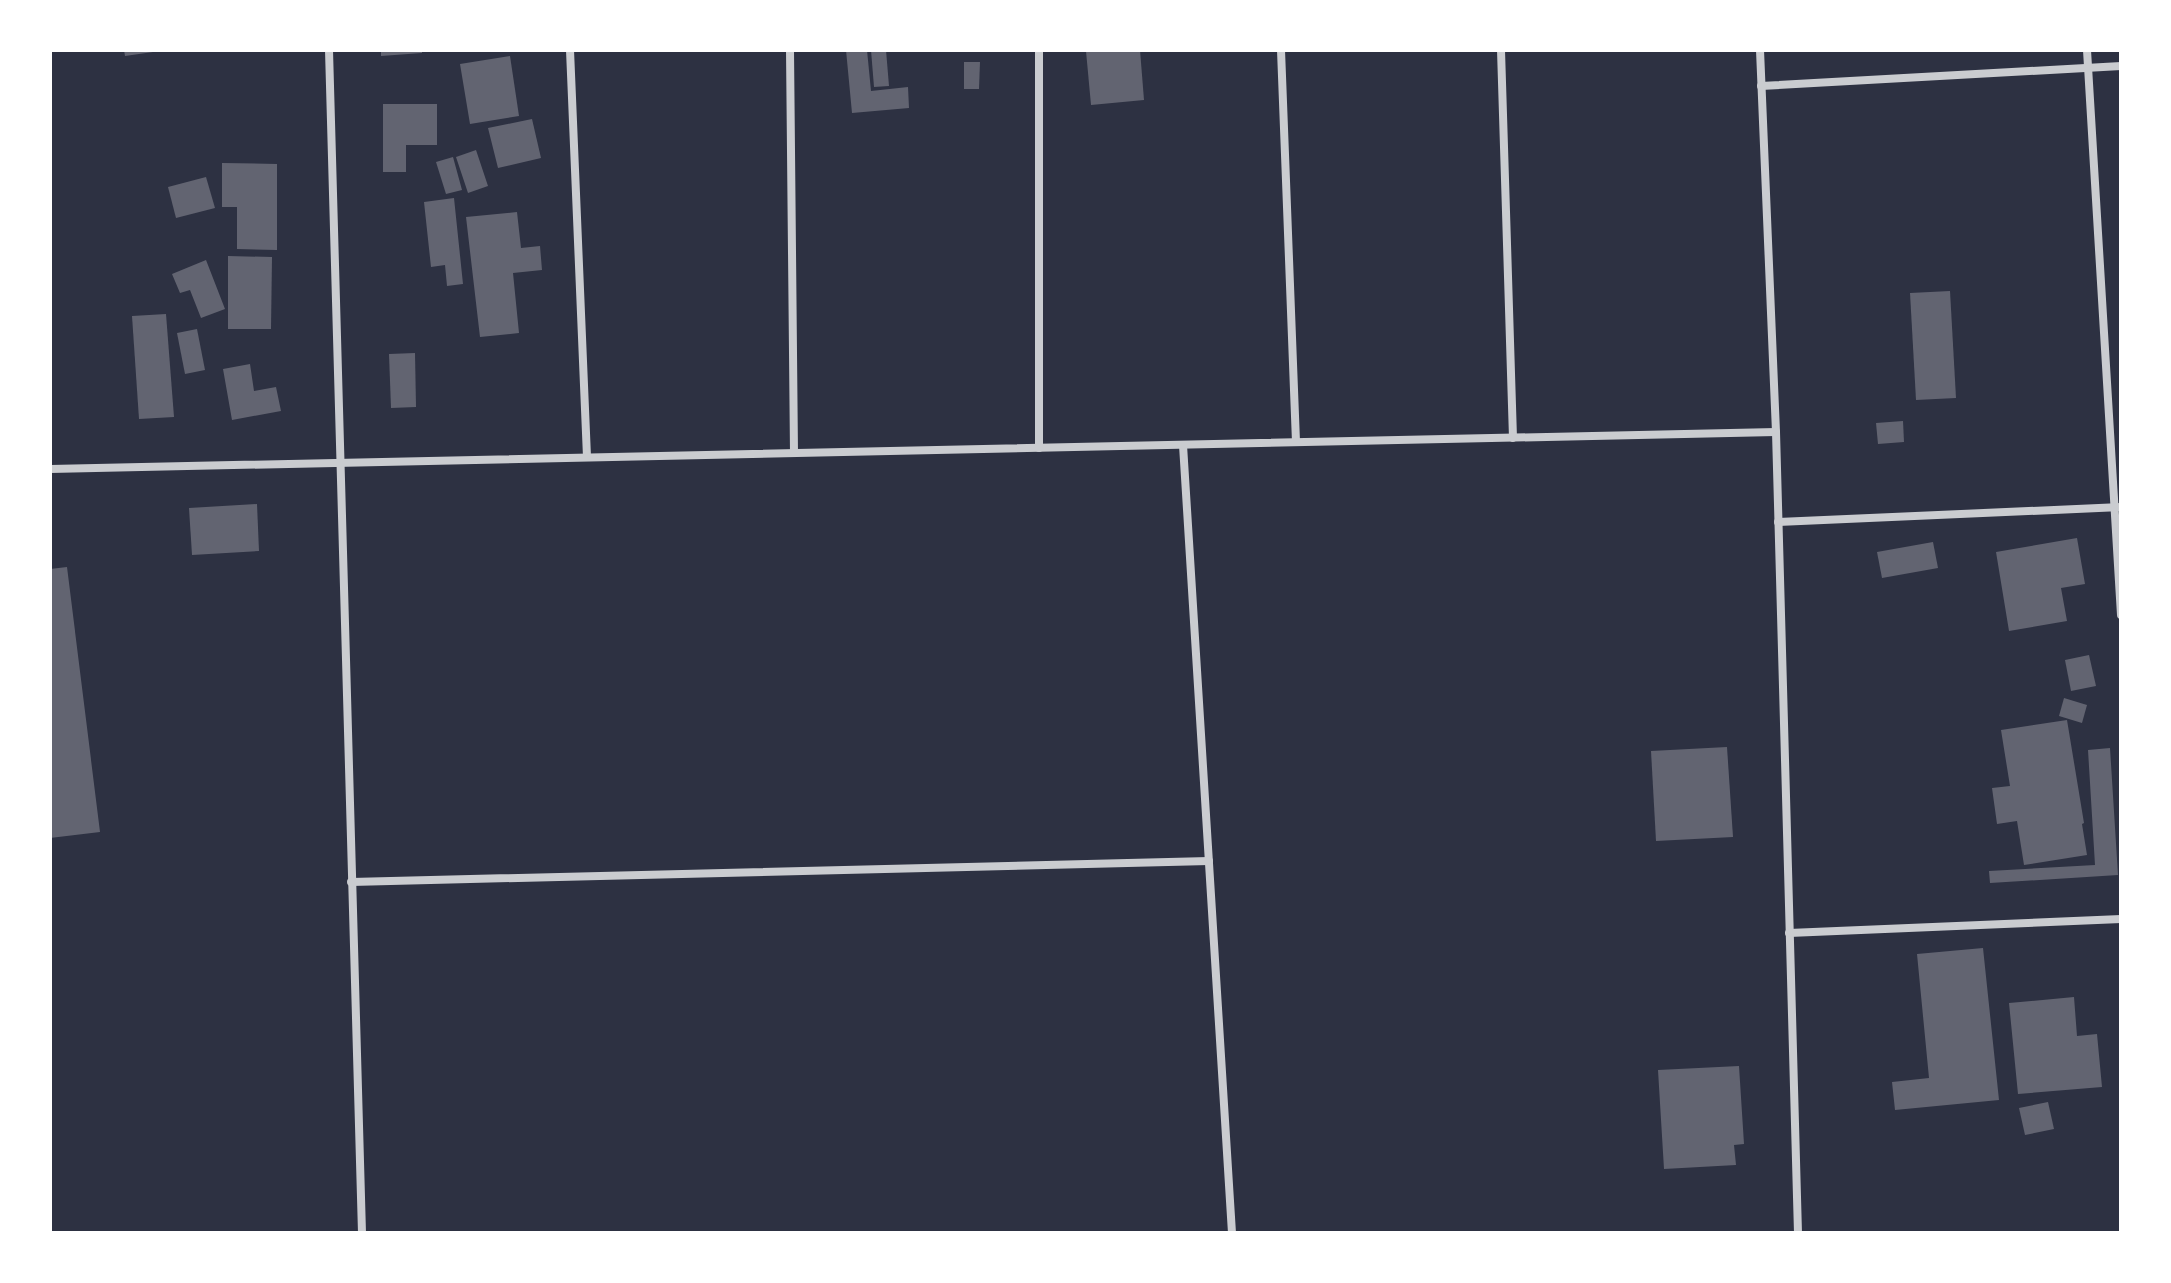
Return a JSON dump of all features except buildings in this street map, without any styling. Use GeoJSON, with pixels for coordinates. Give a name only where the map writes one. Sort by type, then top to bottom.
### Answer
{"type":"FeatureCollection","features":[{"type":"Feature","properties":{"kind":"street"},"geometry":{"type":"LineString","coordinates":[[329,50],[362,1233]]}},
{"type":"Feature","properties":{"kind":"street"},"geometry":{"type":"LineString","coordinates":[[570,50],[587,457]]}},
{"type":"Feature","properties":{"kind":"street"},"geometry":{"type":"LineString","coordinates":[[790,50],[794,453]]}},
{"type":"Feature","properties":{"kind":"street"},"geometry":{"type":"LineString","coordinates":[[1039,50],[1039,448]]}},
{"type":"Feature","properties":{"kind":"street"},"geometry":{"type":"LineString","coordinates":[[1281,50],[1296,442]]}},
{"type":"Feature","properties":{"kind":"street"},"geometry":{"type":"LineString","coordinates":[[1501,50],[1513,438]]}},
{"type":"Feature","properties":{"kind":"street"},"geometry":{"type":"LineString","coordinates":[[1760,50],[1776,432],[1798,1233]]}},
{"type":"Feature","properties":{"kind":"street"},"geometry":{"type":"LineString","coordinates":[[2087,50],[2118,507],[2121,615]]}},
{"type":"Feature","properties":{"kind":"street"},"geometry":{"type":"LineString","coordinates":[[1761,86],[2121,66]]}},
{"type":"Feature","properties":{"kind":"street"},"geometry":{"type":"LineString","coordinates":[[50,469],[1776,432]]}},
{"type":"Feature","properties":{"kind":"street"},"geometry":{"type":"LineString","coordinates":[[1183,445],[1232,1233]]}},
{"type":"Feature","properties":{"kind":"street"},"geometry":{"type":"LineString","coordinates":[[1778,522],[2118,507]]}},
{"type":"Feature","properties":{"kind":"street"},"geometry":{"type":"LineString","coordinates":[[351,882],[1209,861]]}},
{"type":"Feature","properties":{"kind":"street"},"geometry":{"type":"LineString","coordinates":[[1789,933],[2121,919]]}}]}
